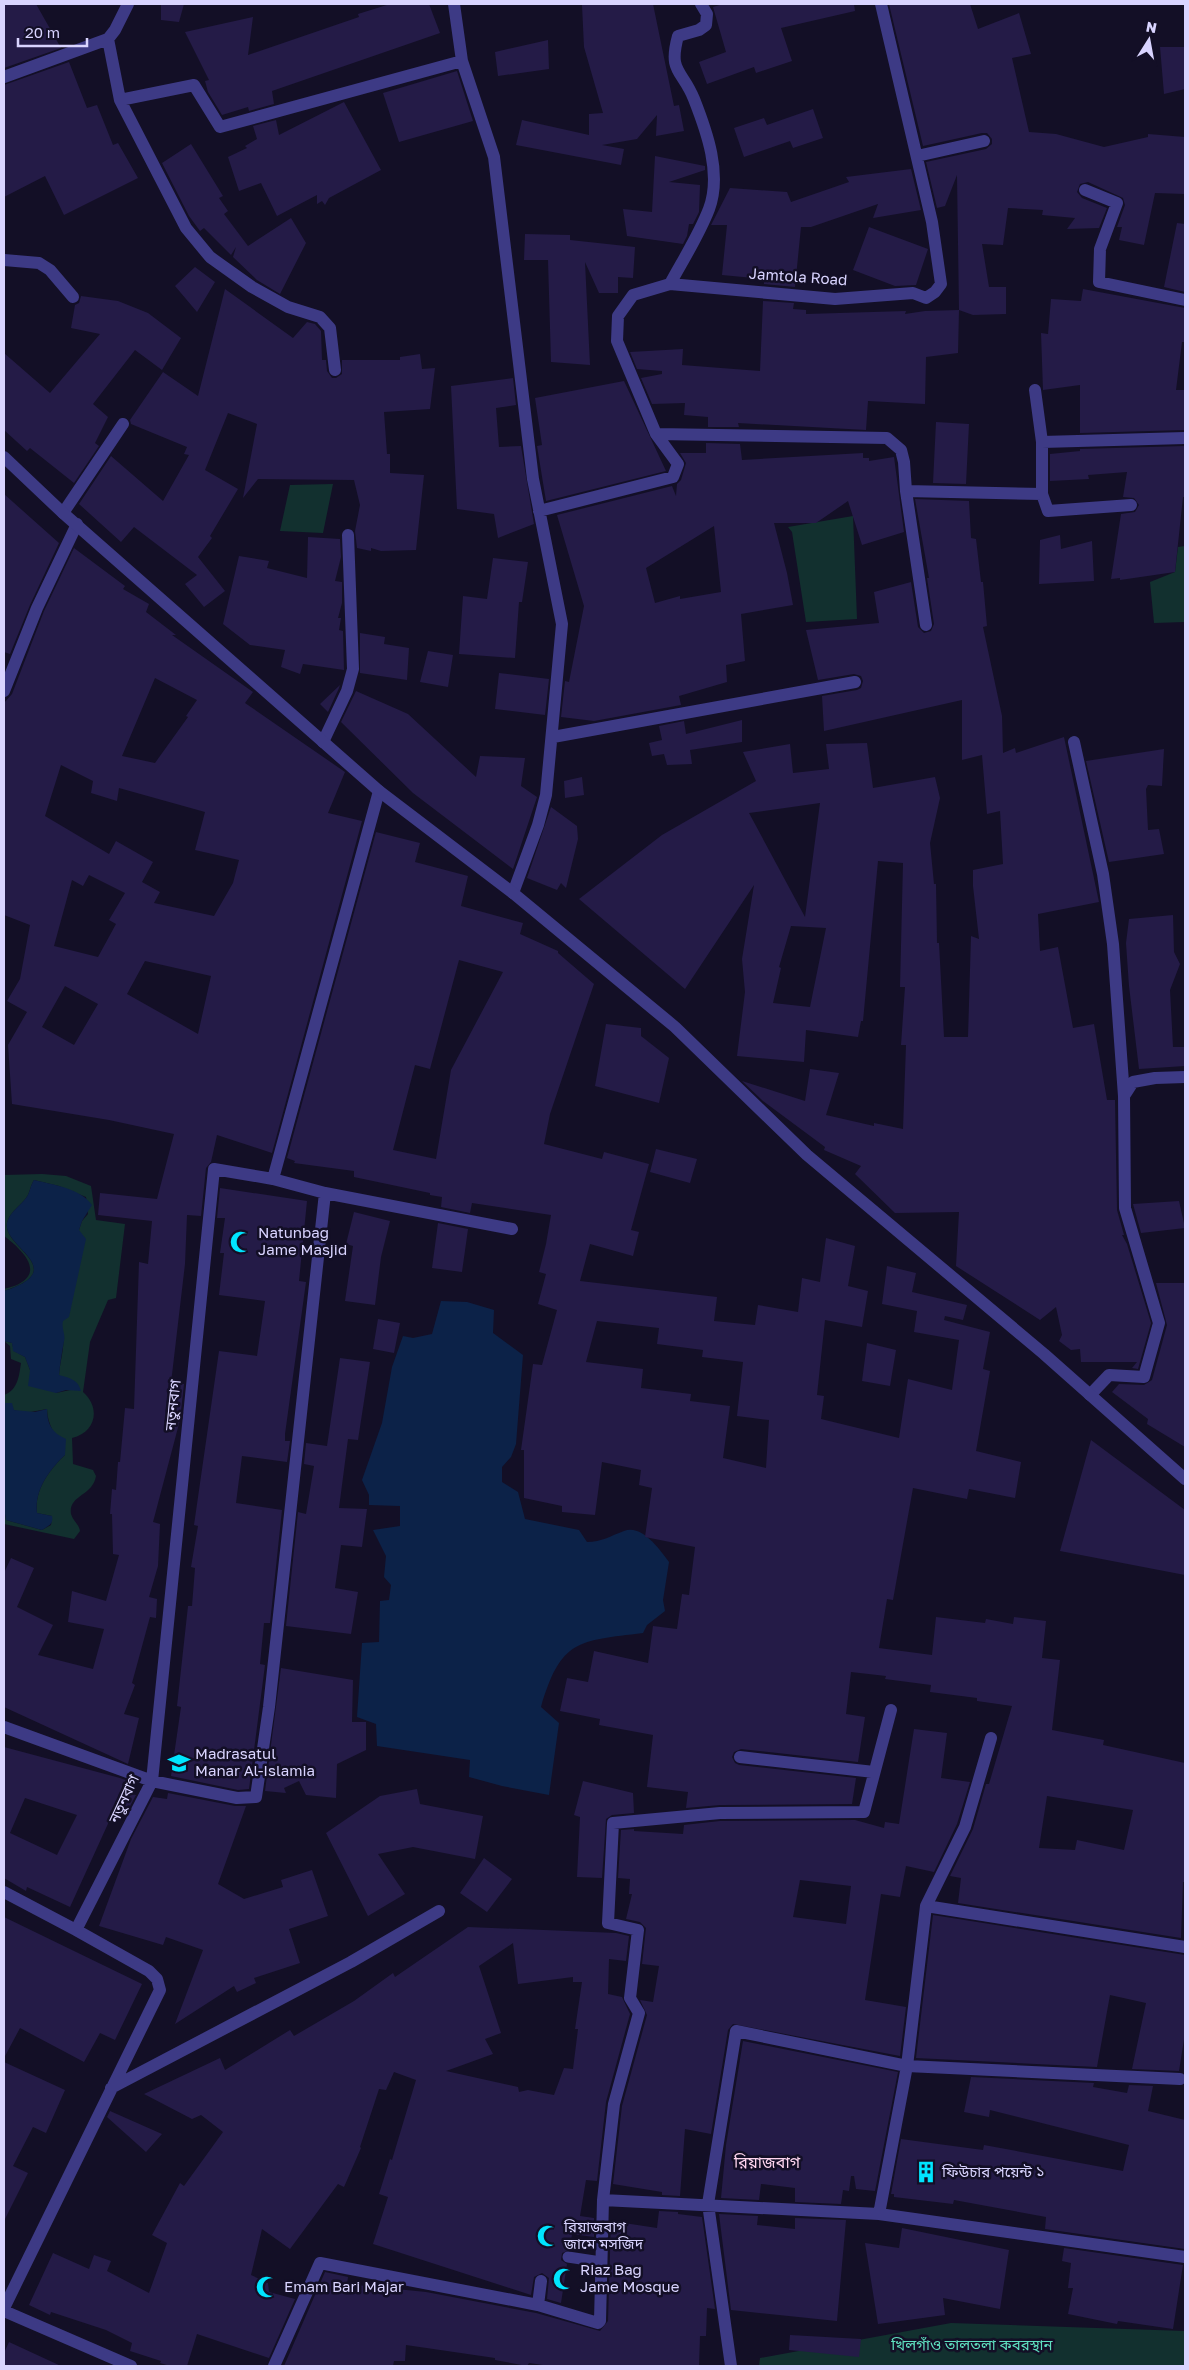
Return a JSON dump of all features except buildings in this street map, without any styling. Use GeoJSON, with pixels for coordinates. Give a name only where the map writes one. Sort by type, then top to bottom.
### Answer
{"type":"FeatureCollection","features":[{"type":"Feature","properties":{"kind":"street"},"geometry":{"type":"LineString","coordinates":[[4,77],[108,39],[115,30],[128,4]]}},
{"type":"Feature","properties":{"kind":"street"},"geometry":{"type":"LineString","coordinates":[[454,4],[462,60],[494,157],[533,479],[562,624],[553,737],[546,795],[538,825],[512,893]]}},
{"type":"Feature","properties":{"kind":"street"},"geometry":{"type":"LineString","coordinates":[[670,284],[709,208],[714,181],[711,148],[693,97],[677,70],[673,54],[678,36],[699,30],[706,25],[707,14],[702,4]]}},
{"type":"Feature","properties":{"kind":"street","name":"Jamtola Road"},"geometry":{"type":"LineString","coordinates":[[539,511],[672,477],[678,464],[656,434],[617,341],[618,316],[633,295],[670,284],[835,299],[913,293],[926,298],[935,292],[941,284],[932,222],[881,4]]}},
{"type":"Feature","properties":{"kind":"street"},"geometry":{"type":"LineString","coordinates":[[108,39],[120,100],[163,187],[186,228],[210,257],[252,287],[288,307],[320,317],[326,322],[330,328],[335,370]]}},
{"type":"Feature","properties":{"kind":"street"},"geometry":{"type":"LineString","coordinates":[[120,100],[194,85],[220,127],[462,60]]}},
{"type":"Feature","properties":{"kind":"street"},"geometry":{"type":"LineString","coordinates":[[917,156],[984,142]]}},
{"type":"Feature","properties":{"kind":"street"},"geometry":{"type":"LineString","coordinates":[[1084,190],[1117,203],[1100,248],[1099,282],[1185,300]]}},
{"type":"Feature","properties":{"kind":"street"},"geometry":{"type":"LineString","coordinates":[[4,260],[39,264],[50,270],[73,297]]}},
{"type":"Feature","properties":{"kind":"street"},"geometry":{"type":"LineString","coordinates":[[1036,390],[1042,442],[1042,494],[1048,511],[1131,505]]}},
{"type":"Feature","properties":{"kind":"street"},"geometry":{"type":"LineString","coordinates":[[64,513],[123,424]]}},
{"type":"Feature","properties":{"kind":"street"},"geometry":{"type":"LineString","coordinates":[[656,434],[886,438],[901,450],[926,625]]}},
{"type":"Feature","properties":{"kind":"street"},"geometry":{"type":"LineString","coordinates":[[1042,442],[1185,438]]}},
{"type":"Feature","properties":{"kind":"street"},"geometry":{"type":"LineString","coordinates":[[4,457],[64,513],[379,791],[512,893],[675,1027],[807,1155],[1090,1395],[1185,1479]]}},
{"type":"Feature","properties":{"kind":"street"},"geometry":{"type":"LineString","coordinates":[[906,491],[1042,494]]}},
{"type":"Feature","properties":{"kind":"street"},"geometry":{"type":"LineString","coordinates":[[4,691],[37,608],[77,524]]}},
{"type":"Feature","properties":{"kind":"street"},"geometry":{"type":"LineString","coordinates":[[323,742],[347,691],[353,669],[348,535]]}},
{"type":"Feature","properties":{"kind":"street"},"geometry":{"type":"LineString","coordinates":[[553,737],[855,682]]}},
{"type":"Feature","properties":{"kind":"street"},"geometry":{"type":"LineString","coordinates":[[1074,742],[1103,874],[1113,944],[1124,1096],[1125,1208],[1158,1323],[1144,1377],[1109,1375],[1090,1395]]}},
{"type":"Feature","properties":{"kind":"street"},"geometry":{"type":"LineString","coordinates":[[273,1179],[379,791]]}},
{"type":"Feature","properties":{"kind":"street"},"geometry":{"type":"LineString","coordinates":[[1124,1096],[1133,1082],[1155,1078],[1185,1077]]}},
{"type":"Feature","properties":{"kind":"street","name":"নতুনবাগ"},"geometry":{"type":"LineString","coordinates":[[76,1930],[152,1781],[214,1169],[273,1179],[325,1193],[512,1229]]}},
{"type":"Feature","properties":{"kind":"street"},"geometry":{"type":"LineString","coordinates":[[4,1727],[152,1781],[237,1798],[256,1798],[325,1193]]}},
{"type":"Feature","properties":{"kind":"street"},"geometry":{"type":"LineString","coordinates":[[274,2366],[320,2263],[538,2305],[598,2323],[600,2321],[603,2200],[614,2104],[639,2013],[630,1998],[638,1930],[608,1923],[613,1823],[720,1812],[864,1812],[891,1710]]}},
{"type":"Feature","properties":{"kind":"street"},"geometry":{"type":"LineString","coordinates":[[879,2214],[907,2066],[926,1906],[965,1827],[991,1738]]}},
{"type":"Feature","properties":{"kind":"street"},"geometry":{"type":"LineString","coordinates":[[740,1757],[874,1772]]}},
{"type":"Feature","properties":{"kind":"street"},"geometry":{"type":"LineString","coordinates":[[4,1892],[149,1971],[157,1980],[160,1990],[4,2310],[131,2366]]}},
{"type":"Feature","properties":{"kind":"street"},"geometry":{"type":"LineString","coordinates":[[926,1906],[1185,1947]]}},
{"type":"Feature","properties":{"kind":"street"},"geometry":{"type":"LineString","coordinates":[[111,2088],[352,1962],[439,1911]]}},
{"type":"Feature","properties":{"kind":"street"},"geometry":{"type":"LineString","coordinates":[[731,2366],[708,2204],[736,2031],[907,2066],[1180,2079]]}},
{"type":"Feature","properties":{"kind":"street"},"geometry":{"type":"LineString","coordinates":[[603,2200],[879,2214],[1185,2257]]}},
{"type":"Feature","properties":{"kind":"street"},"geometry":{"type":"LineString","coordinates":[[538,2305],[541,2281]]}},
{"type":"Feature","properties":{"kind":"lane"},"geometry":{"type":"LineString","coordinates":[[568,2257],[601,2262]]}},
{"type":"Feature","properties":{"kind":"green space"},"geometry":{"type":"Polygon","coordinates":[[[333,484],[323,533],[280,531],[290,485],[333,484]]]}},
{"type":"Feature","properties":{"kind":"green space"},"geometry":{"type":"Polygon","coordinates":[[[853,516],[857,619],[806,622],[792,532],[788,527],[853,516]]]}},
{"type":"Feature","properties":{"kind":"green space"},"geometry":{"type":"Polygon","coordinates":[[[1185,546],[1185,622],[1154,623],[1150,582],[1175,572],[1178,547],[1185,546]]]}},
{"type":"Feature","properties":{"kind":"green space"},"geometry":{"type":"Polygon","coordinates":[[[42,1174],[66,1176],[91,1186],[96,1220],[125,1224],[116,1298],[108,1300],[90,1342],[83,1392],[89,1398],[92,1405],[93,1419],[86,1431],[72,1438],[73,1464],[93,1470],[96,1476],[94,1483],[73,1503],[71,1508],[71,1514],[80,1531],[74,1539],[4,1524],[4,1508],[6,1520],[42,1530],[51,1525],[52,1516],[37,1513],[38,1496],[49,1473],[65,1455],[51,1427],[47,1409],[25,1413],[14,1410],[4,1403],[4,1395],[12,1390],[17,1382],[21,1363],[11,1359],[10,1346],[4,1341],[12,1343],[14,1351],[25,1357],[30,1370],[56,1393],[75,1389],[59,1375],[63,1345],[61,1327],[79,1230],[82,1221],[88,1214],[86,1197],[59,1186],[34,1180],[24,1201],[12,1213],[7,1223],[8,1232],[34,1266],[32,1275],[23,1283],[4,1291],[4,1289],[22,1282],[28,1276],[30,1270],[26,1257],[4,1236],[4,1175],[42,1174]]]}},
{"type":"Feature","properties":{"kind":"green space","name":"খিলগাঁও তালতলা কবরস্থান"},"geometry":{"type":"Polygon","coordinates":[[[951,2323],[1185,2331],[1185,2366],[759,2366],[760,2358],[951,2323]]]}},
{"type":"Feature","properties":{"kind":"water"},"geometry":{"type":"Polygon","coordinates":[[[34,1180],[74,1191],[87,1199],[92,1205],[79,1230],[86,1239],[69,1317],[63,1321],[64,1338],[59,1375],[75,1381],[81,1391],[66,1390],[56,1393],[28,1386],[30,1370],[25,1357],[13,1351],[12,1343],[4,1341],[4,1291],[23,1283],[32,1274],[34,1266],[8,1232],[7,1223],[12,1213],[24,1201],[34,1180]]]}},
{"type":"Feature","properties":{"kind":"water"},"geometry":{"type":"Polygon","coordinates":[[[441,1301],[467,1302],[494,1310],[493,1333],[523,1355],[516,1444],[511,1457],[502,1467],[502,1482],[518,1492],[525,1519],[579,1530],[587,1542],[602,1540],[624,1531],[637,1531],[650,1539],[669,1562],[663,1600],[665,1611],[647,1625],[643,1633],[602,1638],[587,1642],[565,1656],[556,1668],[541,1707],[559,1723],[549,1795],[502,1786],[469,1777],[470,1760],[377,1746],[376,1724],[357,1717],[362,1643],[379,1642],[380,1601],[389,1600],[391,1585],[384,1577],[386,1556],[373,1530],[400,1526],[400,1506],[369,1505],[369,1495],[362,1480],[382,1423],[392,1367],[403,1336],[413,1338],[432,1334],[441,1301]]]}},
{"type":"Feature","properties":{"kind":"water"},"geometry":{"type":"Polygon","coordinates":[[[4,1403],[12,1403],[14,1410],[35,1412],[47,1409],[51,1427],[57,1434],[66,1439],[65,1455],[49,1473],[38,1496],[37,1513],[52,1516],[50,1524],[42,1530],[6,1520],[4,1508],[4,1403]]]}},
{"type":"Feature","properties":{"kind":"place","name":"Natunbag Jame Masjid"},"geometry":{"type":"Point","coordinates":[241,1242]}},
{"type":"Feature","properties":{"kind":"place","name":"Madrasatul Manar Al-Islamia"},"geometry":{"type":"Point","coordinates":[179,1763]}},
{"type":"Feature","properties":{"kind":"place","name":"ফিউচার পয়েন্ট ১"},"geometry":{"type":"Point","coordinates":[926,2172]}},
{"type":"Feature","properties":{"kind":"place","name":"রিয়াজবাগ জামে মসজিদ"},"geometry":{"type":"Point","coordinates":[548,2236]}},
{"type":"Feature","properties":{"kind":"place","name":"Riaz Bag Jame Mosque"},"geometry":{"type":"Point","coordinates":[564,2279]}},
{"type":"Feature","properties":{"kind":"place","name":"Emam Bari Majar"},"geometry":{"type":"Point","coordinates":[267,2287]}},
{"type":"Feature","properties":{"kind":"district","name":"রিয়াজবাগ"},"geometry":{"type":"Point","coordinates":[767,2162]}}]}
